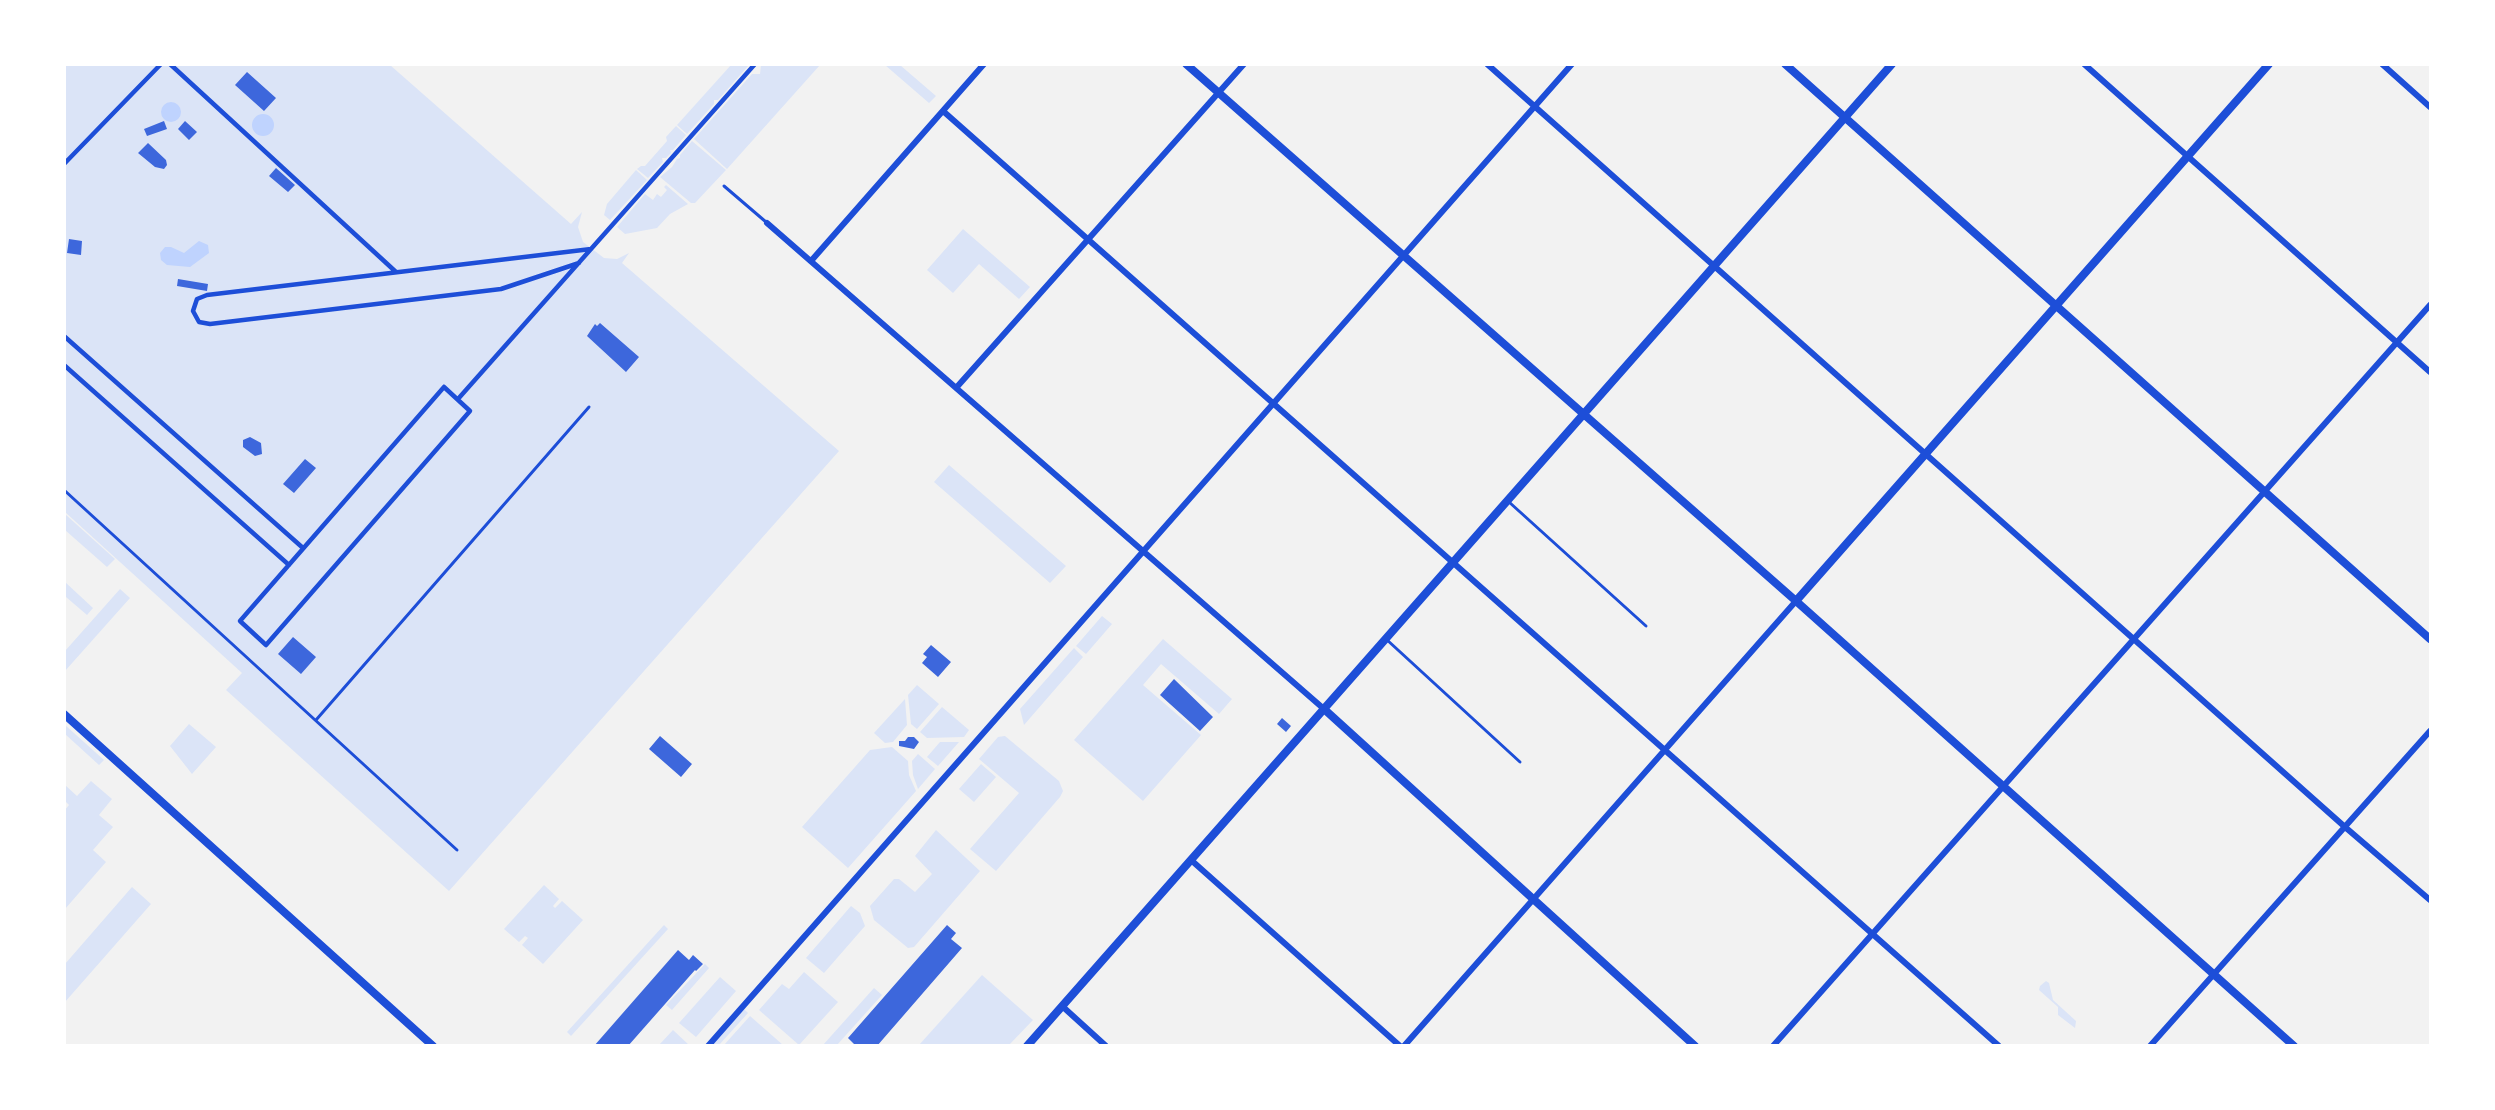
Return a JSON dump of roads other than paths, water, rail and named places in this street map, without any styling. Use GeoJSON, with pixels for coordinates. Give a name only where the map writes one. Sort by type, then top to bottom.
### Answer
{"type":"FeatureCollection","features":[{"type":"Feature","properties":{"kind":"street"},"geometry":{"type":"LineString","coordinates":[[64,164],[161,64]]}},
{"type":"Feature","properties":{"kind":"street"},"geometry":{"type":"LineString","coordinates":[[170,64],[396,272]]}},
{"type":"Feature","properties":{"kind":"street"},"geometry":{"type":"LineString","coordinates":[[458,399],[755,64]]}},
{"type":"Feature","properties":{"kind":"street"},"geometry":{"type":"LineString","coordinates":[[811,261],[984,64]]}},
{"type":"Feature","properties":{"kind":"street"},"geometry":{"type":"LineString","coordinates":[[1186,64],[1796,601],[2294,1046]]}},
{"type":"Feature","properties":{"kind":"street"},"geometry":{"type":"LineString","coordinates":[[956,388],[1244,64]]}},
{"type":"Feature","properties":{"kind":"street"},"geometry":{"type":"LineString","coordinates":[[1487,64],[2430,900]]}},
{"type":"Feature","properties":{"kind":"street"},"geometry":{"type":"LineString","coordinates":[[708,1046],[1572,64]]}},
{"type":"Feature","properties":{"kind":"street"},"geometry":{"type":"LineString","coordinates":[[1785,64],[2430,639]]}},
{"type":"Feature","properties":{"kind":"street"},"geometry":{"type":"LineString","coordinates":[[1027,1046],[1892,64]]}},
{"type":"Feature","properties":{"kind":"street"},"geometry":{"type":"LineString","coordinates":[[2084,64],[2430,372]]}},
{"type":"Feature","properties":{"kind":"street"},"geometry":{"type":"LineString","coordinates":[[1191,860],[1402,1046],[1665,751],[2269,64]]}},
{"type":"Feature","properties":{"kind":"street"},"geometry":{"type":"LineString","coordinates":[[2382,64],[2430,107]]}},
{"type":"Feature","properties":{"kind":"street"},"geometry":{"type":"LineString","coordinates":[[943,111],[1999,1046]]}},
{"type":"Feature","properties":{"kind":"street"},"geometry":{"type":"LineString","coordinates":[[767,224],[1324,709],[1695,1046]]}},
{"type":"Feature","properties":{"kind":"street"},"geometry":{"type":"LineString","coordinates":[[579,263],[501,289],[206,324],[199,321],[193,313],[194,303],[198,298],[207,295],[591,249]]}},
{"type":"Feature","properties":{"kind":"street"},"geometry":{"type":"LineString","coordinates":[[1773,1046],[2430,305]]}},
{"type":"Feature","properties":{"kind":"street"},"geometry":{"type":"LineString","coordinates":[[64,336],[303,548]]}},
{"type":"Feature","properties":{"kind":"street"},"geometry":{"type":"LineString","coordinates":[[64,365],[288,565]]}},
{"type":"Feature","properties":{"kind":"street"},"geometry":{"type":"LineString","coordinates":[[444,387],[458,399],[470,411],[266,645],[240,621],[444,387]]}},
{"type":"Feature","properties":{"kind":"street"},"geometry":{"type":"LineString","coordinates":[[64,714],[433,1046]]}},
{"type":"Feature","properties":{"kind":"street"},"geometry":{"type":"LineString","coordinates":[[2150,1046],[2430,730]]}},
{"type":"Feature","properties":{"kind":"street"},"geometry":{"type":"LineString","coordinates":[[1062,1006],[1106,1046]]}},
{"type":"Feature","properties":{"kind":"lane"},"geometry":{"type":"LineString","coordinates":[[724,186],[767,224]]}},
{"type":"Feature","properties":{"kind":"lane"},"geometry":{"type":"LineString","coordinates":[[316,720],[589,407]]}},
{"type":"Feature","properties":{"kind":"lane"},"geometry":{"type":"LineString","coordinates":[[64,490],[458,850]]}},
{"type":"Feature","properties":{"kind":"lane"},"geometry":{"type":"LineString","coordinates":[[1507,501],[1646,626]]}},
{"type":"Feature","properties":{"kind":"lane"},"geometry":{"type":"LineString","coordinates":[[1385,639],[1520,762]]}},
{"type":"Feature","properties":{"kind":"water"},"geometry":{"type":"Polygon","coordinates":[[[171,102],[178,105],[181,112],[178,119],[171,122],[164,119],[161,112],[164,105],[171,102]]]}},
{"type":"Feature","properties":{"kind":"water"},"geometry":{"type":"Polygon","coordinates":[[[263,114],[271,117],[274,125],[271,133],[263,136],[255,133],[252,125],[255,117],[263,114]]]}},
{"type":"Feature","properties":{"kind":"water"},"geometry":{"type":"Polygon","coordinates":[[[199,241],[208,245],[209,253],[190,267],[167,265],[161,260],[160,253],[165,247],[171,247],[184,253],[199,241]]]}}]}
